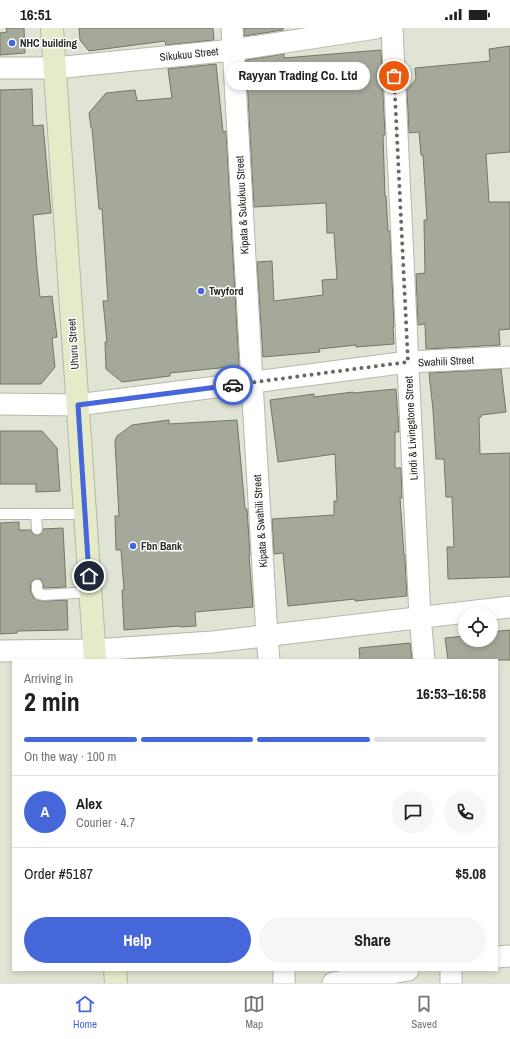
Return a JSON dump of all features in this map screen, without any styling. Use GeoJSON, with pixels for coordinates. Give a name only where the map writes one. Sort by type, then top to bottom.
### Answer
{"type":"FeatureCollection","features":[{"type":"Feature","properties":{"kind":"main road","name":"Uhuru Street"},"geometry":{"type":"LineString","coordinates":[[52,28],[94,655]]}},
{"type":"Feature","properties":{"kind":"main road"},"geometry":{"type":"LineString","coordinates":[[115,971],[116,983]]}},
{"type":"Feature","properties":{"kind":"street","name":"Kipata & Sukukuu Street"},"geometry":{"type":"LineString","coordinates":[[232,28],[252,382]]}},
{"type":"Feature","properties":{"kind":"street","name":"Sikukuu Street"},"geometry":{"type":"LineString","coordinates":[[0,68],[55,68],[233,50],[376,28]]}},
{"type":"Feature","properties":{"kind":"street","name":"Lindi & Livingstone Street"},"geometry":{"type":"LineString","coordinates":[[392,28],[420,617],[424,659]]}},
{"type":"Feature","properties":{"kind":"street","name":"Swahili Street"},"geometry":{"type":"LineString","coordinates":[[0,404],[78,405],[408,362],[510,357]]}},
{"type":"Feature","properties":{"kind":"street","name":"Kipata & Swahili Street"},"geometry":{"type":"LineString","coordinates":[[252,382],[267,636],[270,659]]}},
{"type":"Feature","properties":{"kind":"street"},"geometry":{"type":"LineString","coordinates":[[0,651],[94,655],[510,607]]}},
{"type":"Feature","properties":{"kind":"street"},"geometry":{"type":"LineString","coordinates":[[498,957],[510,956]]}},
{"type":"Feature","properties":{"kind":"street"},"geometry":{"type":"LineString","coordinates":[[284,971],[284,983]]}},
{"type":"Feature","properties":{"kind":"street"},"geometry":{"type":"LineString","coordinates":[[333,983],[402,971]]}},
{"type":"Feature","properties":{"kind":"street"},"geometry":{"type":"LineString","coordinates":[[450,971],[451,983]]}},
{"type":"Feature","properties":{"kind":"lane"},"geometry":{"type":"LineString","coordinates":[[0,514],[85,514]]}},
{"type":"Feature","properties":{"kind":"lane"},"geometry":{"type":"LineString","coordinates":[[36,514],[37,529]]}},
{"type":"Feature","properties":{"kind":"lane"},"geometry":{"type":"LineString","coordinates":[[37,585],[39,594],[44,595],[90,592]]}},
{"type":"Feature","properties":{"kind":"building","name":"NHC building"},"geometry":{"type":"Polygon","coordinates":[[[6,28],[24,28],[25,53],[0,55],[0,33],[7,32],[6,28]]]}},
{"type":"Feature","properties":{"kind":"building"},"geometry":{"type":"Polygon","coordinates":[[[79,28],[213,28],[214,40],[166,45],[165,41],[89,51],[80,40],[79,28]]]}},
{"type":"Feature","properties":{"kind":"building"},"geometry":{"type":"Polygon","coordinates":[[[244,28],[283,28],[283,30],[244,36],[244,28]]]}},
{"type":"Feature","properties":{"kind":"building"},"geometry":{"type":"Polygon","coordinates":[[[510,46],[510,152],[486,154],[489,202],[510,202],[510,329],[499,330],[500,345],[426,349],[425,324],[418,325],[416,274],[425,273],[424,220],[427,220],[423,155],[421,155],[419,132],[409,133],[407,90],[416,79],[415,68],[490,61],[489,49],[510,46]]]}},
{"type":"Feature","properties":{"kind":"building"},"geometry":{"type":"Polygon","coordinates":[[[381,50],[385,135],[383,135],[385,196],[388,231],[390,231],[394,344],[356,347],[356,345],[319,349],[320,352],[263,357],[257,262],[272,261],[274,301],[323,295],[322,280],[337,279],[334,233],[327,233],[326,203],[254,207],[246,60],[284,54],[284,58],[381,50]]]}},
{"type":"Feature","properties":{"kind":"building"},"geometry":{"type":"Polygon","coordinates":[[[216,64],[223,132],[226,131],[239,366],[170,373],[170,376],[122,382],[106,369],[105,342],[107,342],[103,301],[108,301],[102,209],[99,209],[92,128],[89,113],[106,93],[135,90],[137,101],[172,98],[168,69],[216,64]]]}},
{"type":"Feature","properties":{"kind":"building"},"geometry":{"type":"Polygon","coordinates":[[[32,89],[33,126],[43,125],[51,213],[33,215],[37,268],[40,297],[52,296],[57,337],[52,338],[55,367],[41,384],[0,384],[0,90],[32,89]]]}},
{"type":"Feature","properties":{"kind":"building"},"geometry":{"type":"Polygon","coordinates":[[[501,369],[506,412],[481,415],[479,418],[480,454],[510,453],[510,577],[448,579],[447,547],[454,547],[452,497],[446,497],[444,459],[436,459],[429,373],[501,369]]]}},
{"type":"Feature","properties":{"kind":"building"},"geometry":{"type":"Polygon","coordinates":[[[396,389],[399,432],[395,432],[395,468],[401,468],[402,498],[400,498],[407,596],[355,601],[355,599],[288,606],[283,553],[274,554],[272,519],[334,515],[334,501],[337,501],[335,454],[278,462],[270,400],[314,394],[314,397],[396,389]]]}},
{"type":"Feature","properties":{"kind":"building"},"geometry":{"type":"Polygon","coordinates":[[[169,420],[169,424],[237,420],[245,509],[247,509],[253,607],[195,612],[196,626],[124,630],[122,590],[124,590],[121,550],[116,550],[115,516],[119,516],[115,441],[117,436],[132,425],[169,420]]]}},
{"type":"Feature","properties":{"kind":"building"},"geometry":{"type":"Polygon","coordinates":[[[0,431],[42,431],[57,448],[60,491],[36,492],[36,484],[0,484],[0,431]]]}},
{"type":"Feature","properties":{"kind":"building"},"geometry":{"type":"Polygon","coordinates":[[[19,522],[19,530],[31,530],[32,533],[37,535],[41,534],[43,529],[63,528],[66,587],[44,588],[42,581],[37,579],[31,582],[30,590],[33,597],[38,600],[67,600],[68,630],[17,631],[17,633],[0,634],[0,523],[19,522]]]}},
{"type":"Feature","properties":{"kind":"building"},"geometry":{"type":"Polygon","coordinates":[[[510,630],[510,660],[448,659],[445,638],[458,637],[458,647],[498,647],[498,631],[510,630]]]}},
{"type":"Feature","properties":{"kind":"building"},"geometry":{"type":"Polygon","coordinates":[[[410,643],[412,659],[360,659],[359,648],[410,643]]]}},
{"type":"Feature","properties":{"kind":"way so far"},"geometry":{"type":"LineString","coordinates":[[233,385],[408,362],[394,76]]}},
{"type":"Feature","properties":{"kind":"place","name":"NHC building"},"geometry":{"type":"Point","coordinates":[12,43]}},
{"type":"Feature","properties":{"kind":"place","name":"Rayyan Trading Co. Ltd"},"geometry":{"type":"Point","coordinates":[394,76]}},
{"type":"Feature","properties":{"kind":"place","name":"Twyford"},"geometry":{"type":"Point","coordinates":[201,291]}},
{"type":"Feature","properties":{"kind":"place","name":"Fbn Bank"},"geometry":{"type":"Point","coordinates":[133,546]}},
{"type":"Feature","properties":{"kind":"route"},"geometry":{"type":"LineString","coordinates":[[89,576],[78,405],[233,385]]}}]}
